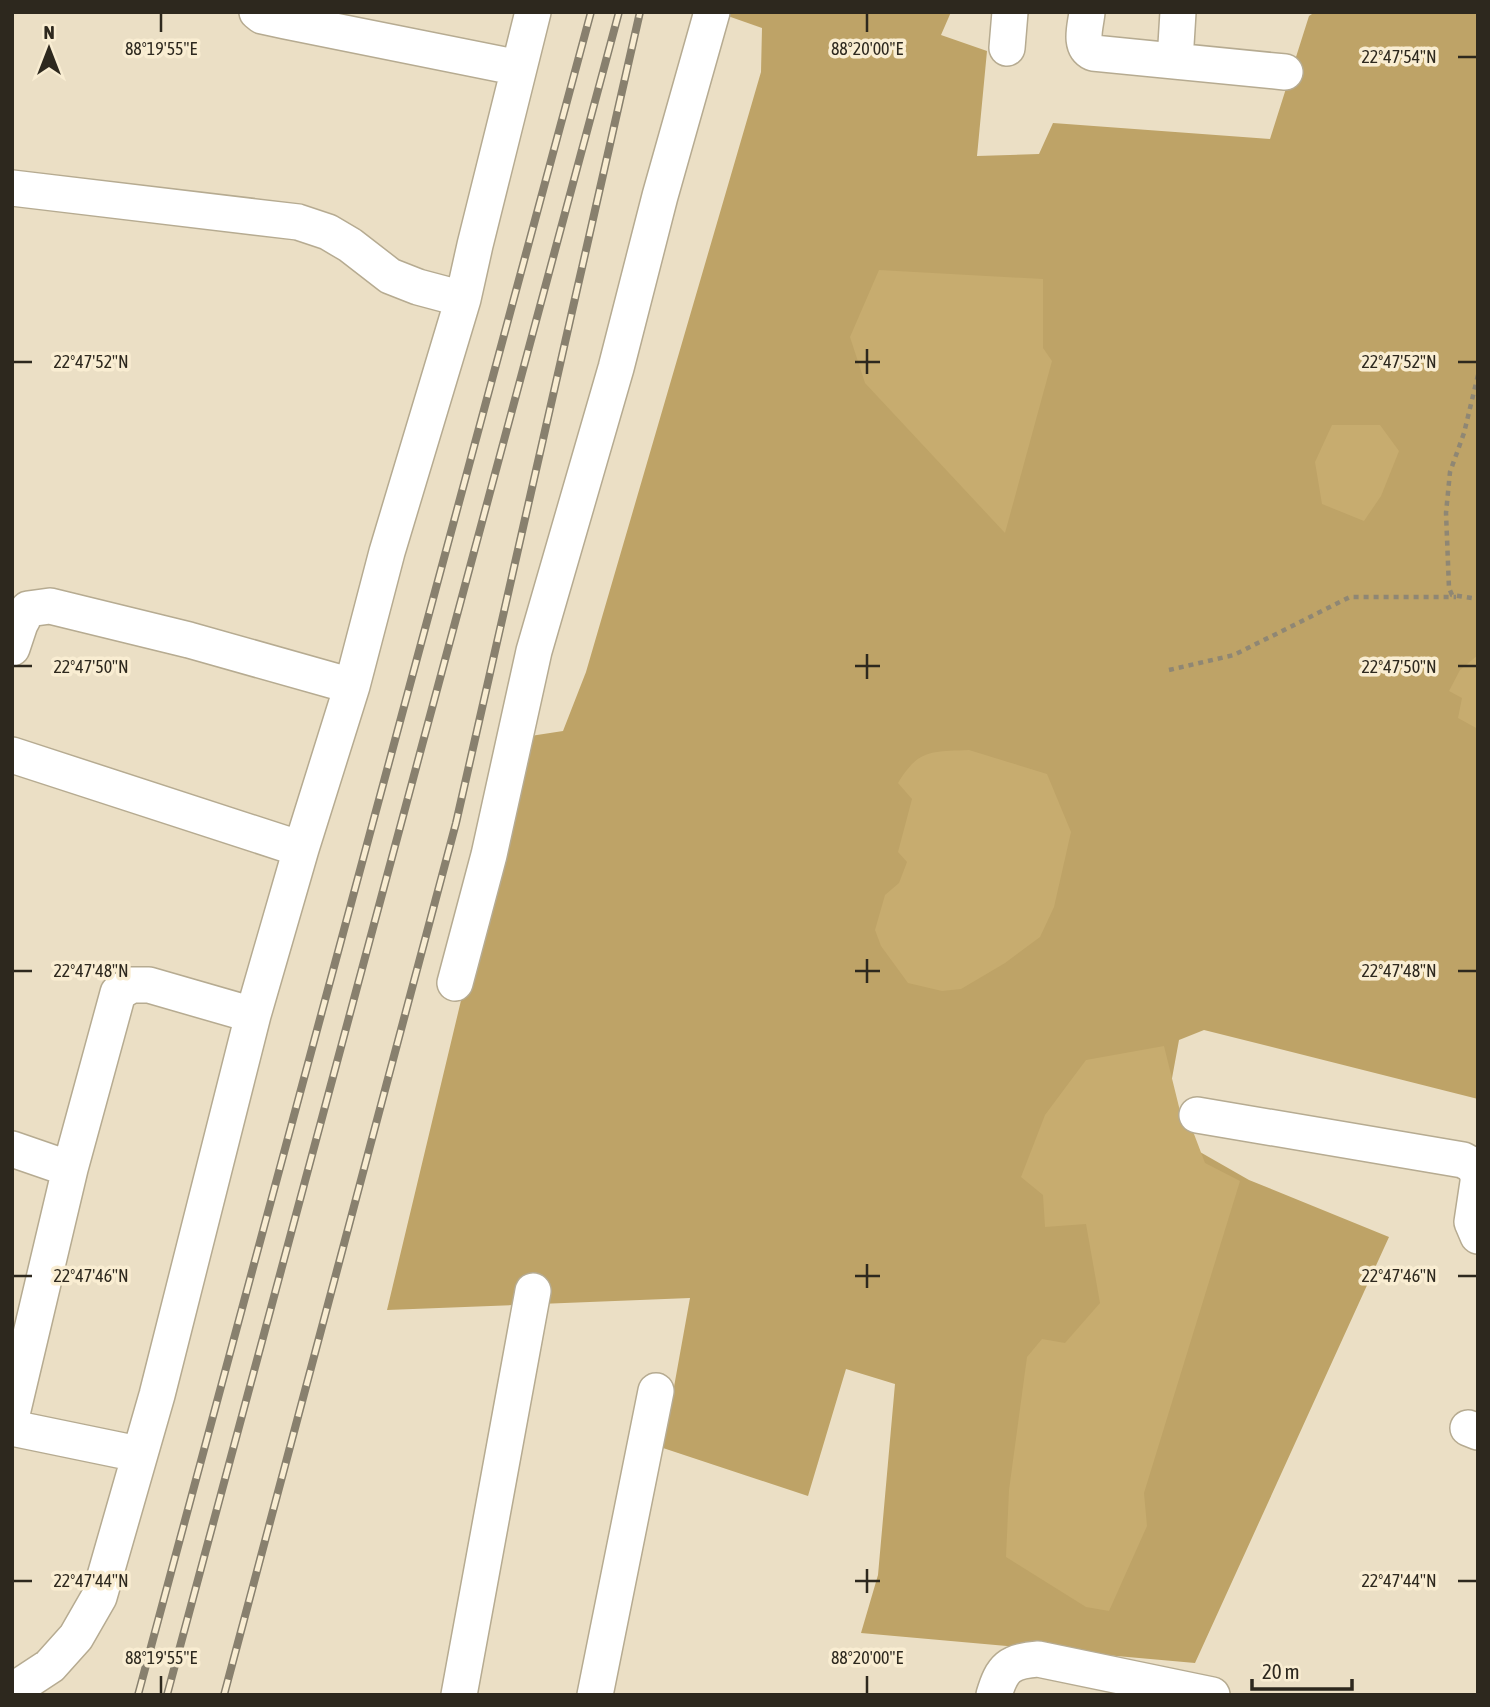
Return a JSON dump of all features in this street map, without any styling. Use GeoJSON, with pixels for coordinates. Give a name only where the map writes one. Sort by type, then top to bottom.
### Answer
{"type":"FeatureCollection","features":[{"type":"Feature","properties":{"kind":"street"},"geometry":{"type":"LineString","coordinates":[[257,12],[262,16],[285,21],[519,68]]}},
{"type":"Feature","properties":{"kind":"street"},"geometry":{"type":"LineString","coordinates":[[12,1691],[50,1666],[76,1637],[99,1597],[157,1395],[253,1015],[352,686],[387,552],[463,299],[533,12]]}},
{"type":"Feature","properties":{"kind":"street"},"geometry":{"type":"LineString","coordinates":[[455,983],[489,855],[534,651],[617,368],[660,196],[712,12]]}},
{"type":"Feature","properties":{"kind":"street"},"geometry":{"type":"LineString","coordinates":[[1007,48],[1010,12]]}},
{"type":"Feature","properties":{"kind":"street"},"geometry":{"type":"LineString","coordinates":[[1087,12],[1084,45],[1087,50],[1093,52],[1285,72]]}},
{"type":"Feature","properties":{"kind":"street"},"geometry":{"type":"LineString","coordinates":[[1175,61],[1178,12]]}},
{"type":"Feature","properties":{"kind":"street"},"geometry":{"type":"LineString","coordinates":[[12,188],[298,222],[328,232],[350,245],[390,276],[463,299]]}},
{"type":"Feature","properties":{"kind":"street"},"geometry":{"type":"LineString","coordinates":[[12,599],[189,640],[352,686]]}},
{"type":"Feature","properties":{"kind":"street"},"geometry":{"type":"LineString","coordinates":[[12,648],[28,610],[50,606]]}},
{"type":"Feature","properties":{"kind":"street"},"geometry":{"type":"LineString","coordinates":[[12,755],[301,849]]}},
{"type":"Feature","properties":{"kind":"street"},"geometry":{"type":"LineString","coordinates":[[12,1414],[70,1168],[118,993],[131,985],[149,985],[253,1015]]}},
{"type":"Feature","properties":{"kind":"street"},"geometry":{"type":"LineString","coordinates":[[1197,1115],[1463,1160],[1474,1166],[1478,1175]]}},
{"type":"Feature","properties":{"kind":"street"},"geometry":{"type":"LineString","coordinates":[[12,1149],[70,1168]]}},
{"type":"Feature","properties":{"kind":"street"},"geometry":{"type":"LineString","coordinates":[[1478,1182],[1472,1222],[1478,1236]]}},
{"type":"Feature","properties":{"kind":"street"},"geometry":{"type":"LineString","coordinates":[[459,1695],[533,1292]]}},
{"type":"Feature","properties":{"kind":"street"},"geometry":{"type":"LineString","coordinates":[[596,1695],[656,1391]]}},
{"type":"Feature","properties":{"kind":"street"},"geometry":{"type":"LineString","coordinates":[[12,1428],[138,1454]]}},
{"type":"Feature","properties":{"kind":"street"},"geometry":{"type":"LineString","coordinates":[[994,1695],[1000,1674],[1019,1660],[1038,1659],[1212,1695]]}},
{"type":"Feature","properties":{"kind":"path"},"geometry":{"type":"LineString","coordinates":[[1456,597],[1449,587],[1446,513],[1448,488],[1450,472],[1464,433],[1478,375]]}},
{"type":"Feature","properties":{"kind":"path"},"geometry":{"type":"LineString","coordinates":[[1169,670],[1234,655],[1350,597],[1478,599]]}},
{"type":"Feature","properties":{"kind":"shaded area"},"geometry":{"type":"Polygon","coordinates":[[[726,12],[951,12],[941,35],[987,51],[977,156],[1039,154],[1053,123],[1270,139],[1309,16],[1315,12],[1478,12],[1478,1099],[1204,1030],[1179,1040],[1166,1111],[1186,1144],[1249,1180],[1389,1237],[1195,1663],[861,1633],[878,1575],[895,1384],[846,1369],[808,1496],[663,1448],[690,1298],[387,1310],[524,737],[563,731],[586,672],[761,72],[762,28],[725,15],[726,12]]]}},
{"type":"Feature","properties":{"kind":"shaded area"},"geometry":{"type":"Polygon","coordinates":[[[879,270],[1043,279],[1043,348],[1052,361],[1005,533],[865,383],[850,337],[879,270]]]}},
{"type":"Feature","properties":{"kind":"shaded area"},"geometry":{"type":"Polygon","coordinates":[[[1332,425],[1380,425],[1399,451],[1381,496],[1364,521],[1322,504],[1315,462],[1332,425]]]}},
{"type":"Feature","properties":{"kind":"shaded area"},"geometry":{"type":"Polygon","coordinates":[[[1478,655],[1478,729],[1458,718],[1462,698],[1449,691],[1460,670],[1478,655]]]}},
{"type":"Feature","properties":{"kind":"shaded area"},"geometry":{"type":"Polygon","coordinates":[[[969,750],[1047,774],[1071,832],[1054,907],[1040,937],[1005,963],[961,989],[942,991],[908,983],[881,946],[875,930],[885,895],[899,883],[907,862],[898,852],[912,799],[898,783],[913,763],[928,754],[969,750]]]}},
{"type":"Feature","properties":{"kind":"shaded area"},"geometry":{"type":"Polygon","coordinates":[[[1164,1046],[1180,1111],[1194,1134],[1205,1163],[1240,1181],[1144,1493],[1147,1526],[1109,1611],[1086,1607],[1006,1557],[1009,1490],[1027,1357],[1042,1339],[1065,1343],[1100,1303],[1086,1224],[1045,1227],[1043,1195],[1021,1177],[1045,1115],[1086,1060],[1164,1046]]]}},
{"type":"Feature","properties":{"kind":"railway"},"geometry":{"type":"LineString","coordinates":[[138,1695],[591,12]]}},
{"type":"Feature","properties":{"kind":"railway"},"geometry":{"type":"LineString","coordinates":[[167,1695],[619,12]]}},
{"type":"Feature","properties":{"kind":"railway"},"geometry":{"type":"LineString","coordinates":[[224,1695],[456,823],[640,12]]}}]}
